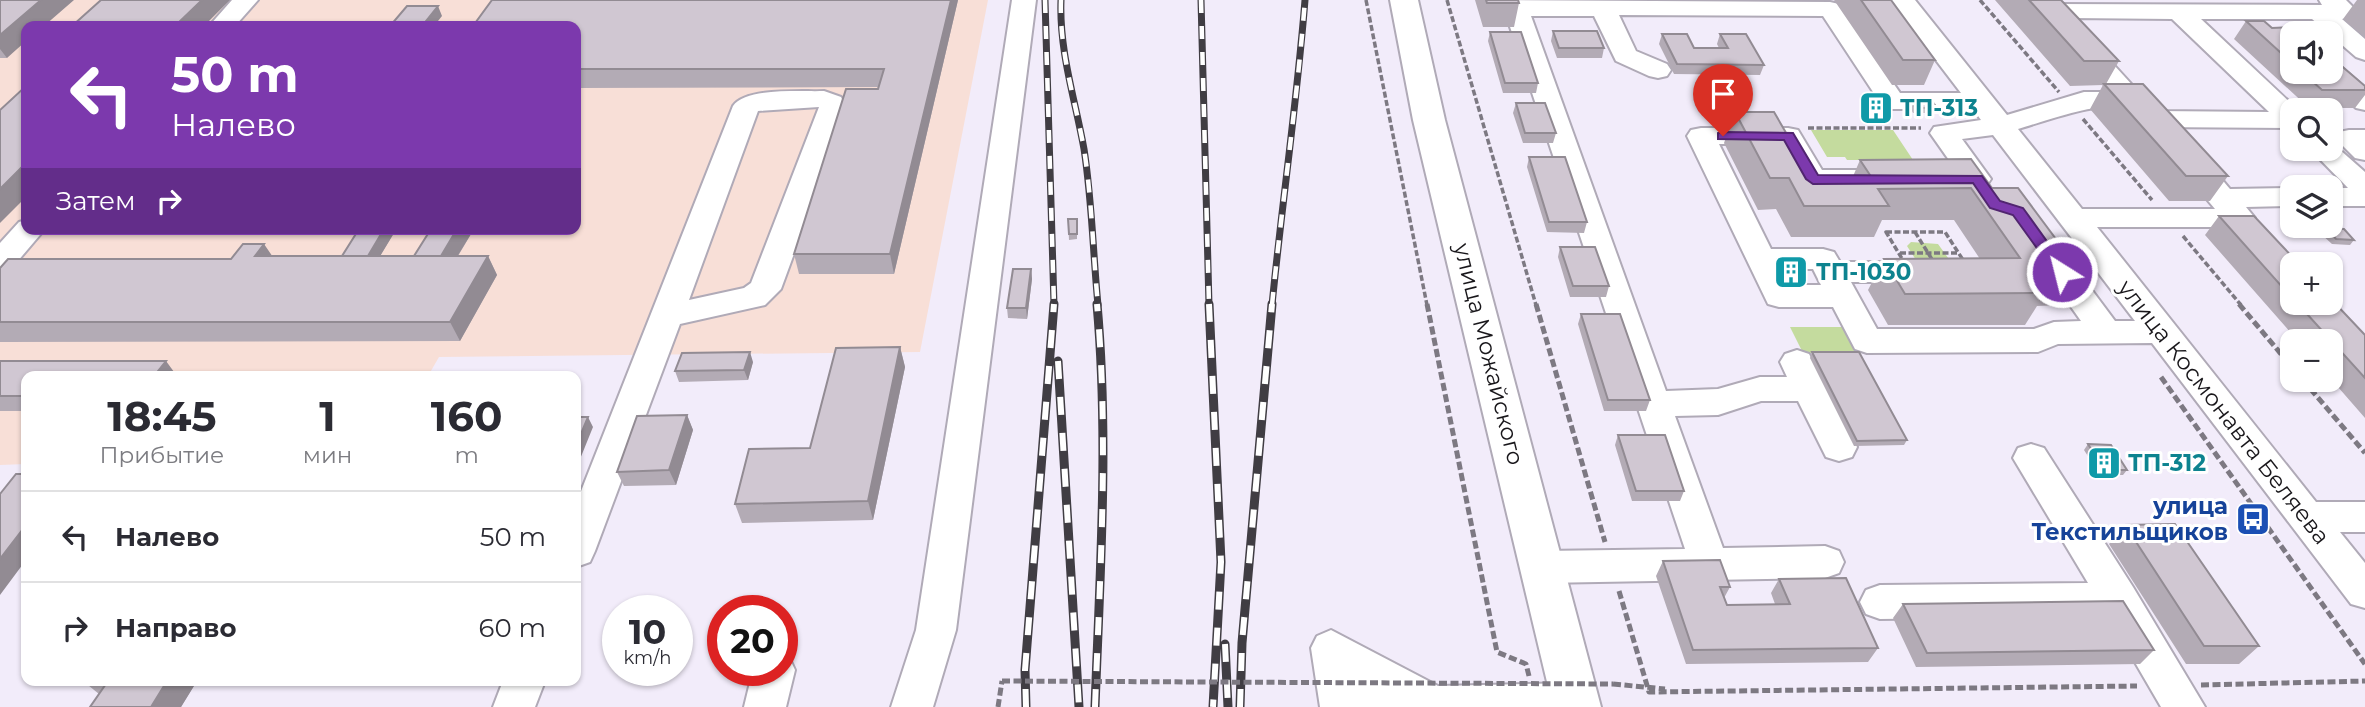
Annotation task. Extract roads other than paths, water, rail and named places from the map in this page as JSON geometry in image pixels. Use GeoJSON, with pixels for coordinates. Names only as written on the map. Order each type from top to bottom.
{"type":"FeatureCollection","features":[{"type":"Feature","properties":{"kind":"main road","name":"улица Можайского"},"geometry":{"type":"LineString","coordinates":[[1404,0],[1429,120],[1575,699]]}},
{"type":"Feature","properties":{"kind":"street"},"geometry":{"type":"LineString","coordinates":[[226,21],[246,0]]}},
{"type":"Feature","properties":{"kind":"street"},"geometry":{"type":"LineString","coordinates":[[912,707],[936,631],[1024,0]]}},
{"type":"Feature","properties":{"kind":"street","name":"улица Космонавта Беляева"},"geometry":{"type":"LineString","coordinates":[[1902,0],[2001,125],[2054,219],[2163,332],[2365,592]]}},
{"type":"Feature","properties":{"kind":"street"},"geometry":{"type":"LineString","coordinates":[[1709,563],[1514,5],[1603,8],[1828,4],[1892,101],[1982,101]]}},
{"type":"Feature","properties":{"kind":"street"},"geometry":{"type":"LineString","coordinates":[[1603,8],[1625,56],[1658,70]]}},
{"type":"Feature","properties":{"kind":"street"},"geometry":{"type":"LineString","coordinates":[[2240,217],[2051,11],[2340,9],[2365,52]]}},
{"type":"Feature","properties":{"kind":"street"},"geometry":{"type":"LineString","coordinates":[[2179,12],[2280,109]]}},
{"type":"Feature","properties":{"kind":"street"},"geometry":{"type":"LineString","coordinates":[[2200,33],[2280,31]]}},
{"type":"Feature","properties":{"kind":"street"},"geometry":{"type":"LineString","coordinates":[[2343,83],[2365,102]]}},
{"type":"Feature","properties":{"kind":"street"},"geometry":{"type":"LineString","coordinates":[[581,538],[746,106],[759,101],[824,99],[832,103],[833,109],[765,289],[754,297],[667,316]]}},
{"type":"Feature","properties":{"kind":"street"},"geometry":{"type":"LineString","coordinates":[[1995,204],[1944,133],[2001,125],[2084,100],[2142,110],[2280,119]]}},
{"type":"Feature","properties":{"kind":"street"},"geometry":{"type":"LineString","coordinates":[[2343,120],[2365,120]]}},
{"type":"Feature","properties":{"kind":"street"},"geometry":{"type":"LineString","coordinates":[[1977,179],[1813,179],[1788,136],[1701,136],[1761,259],[1823,259],[1867,341],[2038,340],[2054,333],[2163,332]]}},
{"type":"Feature","properties":{"kind":"street"},"geometry":{"type":"LineString","coordinates":[[2365,138],[2349,138],[2365,152]]}},
{"type":"Feature","properties":{"kind":"street"},"geometry":{"type":"LineString","coordinates":[[2337,161],[2365,188]]}},
{"type":"Feature","properties":{"kind":"street"},"geometry":{"type":"LineString","coordinates":[[2343,197],[2365,197]]}},
{"type":"Feature","properties":{"kind":"street"},"geometry":{"type":"LineString","coordinates":[[2106,333],[2054,219],[2240,217],[2280,202]]}},
{"type":"Feature","properties":{"kind":"street"},"geometry":{"type":"LineString","coordinates":[[0,261],[24,235]]}},
{"type":"Feature","properties":{"kind":"street"},"geometry":{"type":"LineString","coordinates":[[1836,284],[1891,263]]}},
{"type":"Feature","properties":{"kind":"street"},"geometry":{"type":"LineString","coordinates":[[1653,404],[1718,402],[1803,376],[1839,447]]}},
{"type":"Feature","properties":{"kind":"street"},"geometry":{"type":"LineString","coordinates":[[2031,458],[2178,696]]}},
{"type":"Feature","properties":{"kind":"street"},"geometry":{"type":"LineString","coordinates":[[2307,517],[2365,517]]}},
{"type":"Feature","properties":{"kind":"street"},"geometry":{"type":"LineString","coordinates":[[1543,566],[1825,562]]}},
{"type":"Feature","properties":{"kind":"street"},"geometry":{"type":"LineString","coordinates":[[1880,602],[2119,599]]}},
{"type":"Feature","properties":{"kind":"street"},"geometry":{"type":"LineString","coordinates":[[1433,706],[1331,648],[1341,706],[1433,706],[1575,699]]}},
{"type":"Feature","properties":{"kind":"street"},"geometry":{"type":"LineString","coordinates":[[514,707],[522,686]]}},
{"type":"Feature","properties":{"kind":"street"},"geometry":{"type":"LineString","coordinates":[[765,707],[770,686]]}},
{"type":"Feature","properties":{"kind":"railway"},"geometry":{"type":"LineString","coordinates":[[1045,0],[1054,304]]}},
{"type":"Feature","properties":{"kind":"railway"},"geometry":{"type":"LineString","coordinates":[[1061,0],[1062,38],[1087,168],[1098,305]]}},
{"type":"Feature","properties":{"kind":"railway"},"geometry":{"type":"LineString","coordinates":[[1201,0],[1209,305]]}},
{"type":"Feature","properties":{"kind":"railway"},"geometry":{"type":"LineString","coordinates":[[1272,305],[1305,0]]}},
{"type":"Feature","properties":{"kind":"railway"},"geometry":{"type":"LineString","coordinates":[[1026,707],[1025,670],[1054,304]]}},
{"type":"Feature","properties":{"kind":"railway"},"geometry":{"type":"LineString","coordinates":[[1095,707],[1103,455],[1097,304]]}},
{"type":"Feature","properties":{"kind":"railway"},"geometry":{"type":"LineString","coordinates":[[1209,304],[1221,562],[1213,707]]}},
{"type":"Feature","properties":{"kind":"railway"},"geometry":{"type":"LineString","coordinates":[[1240,707],[1242,643],[1272,304]]}},
{"type":"Feature","properties":{"kind":"railway"},"geometry":{"type":"LineString","coordinates":[[1058,361],[1079,707]]}},
{"type":"Feature","properties":{"kind":"railway"},"geometry":{"type":"LineString","coordinates":[[1225,644],[1228,707]]}},
{"type":"Feature","properties":{"kind":"place","name":"ТП-313"},"geometry":{"type":"Point","coordinates":[1876,108]}},
{"type":"Feature","properties":{"kind":"place","name":"ТП-1030"},"geometry":{"type":"Point","coordinates":[1791,272]}},
{"type":"Feature","properties":{"kind":"place","name":"ТП-312"},"geometry":{"type":"Point","coordinates":[2104,463]}},
{"type":"Feature","properties":{"kind":"place","name":"улица Текстильщиков"},"geometry":{"type":"Point","coordinates":[2253,519]}}]}
